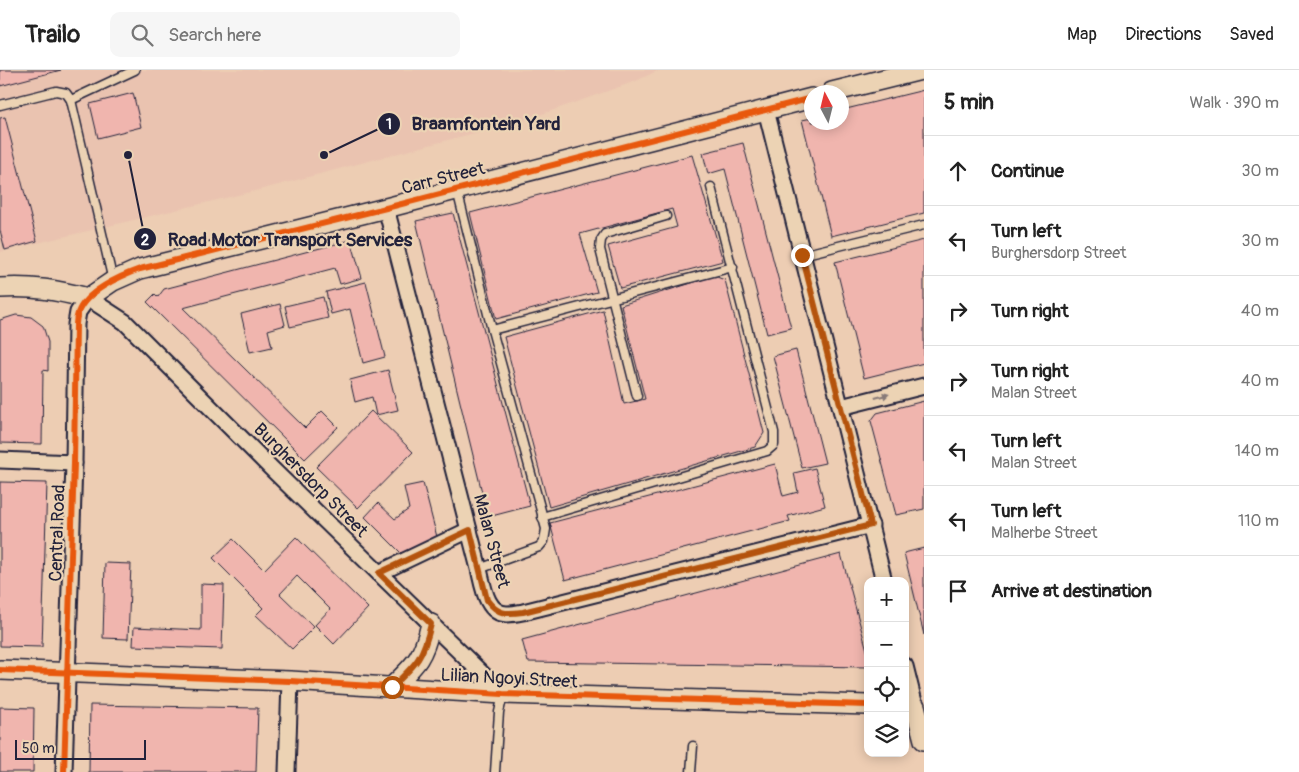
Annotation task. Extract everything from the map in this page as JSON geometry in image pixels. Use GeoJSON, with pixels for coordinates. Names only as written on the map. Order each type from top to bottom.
{"type":"FeatureCollection","features":[{"type":"Feature","properties":{"kind":"street"},"geometry":{"type":"LineString","coordinates":[[849,88],[921,70]]}},
{"type":"Feature","properties":{"kind":"street","name":"Carr Street"},"geometry":{"type":"LineString","coordinates":[[88,298],[113,281],[140,269],[387,215],[457,190],[804,100]]}},
{"type":"Feature","properties":{"kind":"street"},"geometry":{"type":"LineString","coordinates":[[766,110],[883,577]]}},
{"type":"Feature","properties":{"kind":"street","name":"Malan Street"},"geometry":{"type":"LineString","coordinates":[[387,215],[487,600],[493,608],[505,614],[523,612],[871,525]]}},
{"type":"Feature","properties":{"kind":"street"},"geometry":{"type":"LineString","coordinates":[[0,288],[29,287],[57,290],[88,298]]}},
{"type":"Feature","properties":{"kind":"street","name":"Central Road"},"geometry":{"type":"LineString","coordinates":[[64,772],[74,463],[76,324],[78,312],[88,298]]}},
{"type":"Feature","properties":{"kind":"street","name":"Burghersdorp Street"},"geometry":{"type":"LineString","coordinates":[[88,298],[125,322],[503,694]]}},
{"type":"Feature","properties":{"kind":"street"},"geometry":{"type":"LineString","coordinates":[[840,407],[924,386]]}},
{"type":"Feature","properties":{"kind":"street"},"geometry":{"type":"LineString","coordinates":[[0,460],[74,463]]}},
{"type":"Feature","properties":{"kind":"street"},"geometry":{"type":"LineString","coordinates":[[379,573],[470,530]]}},
{"type":"Feature","properties":{"kind":"street"},"geometry":{"type":"LineString","coordinates":[[392,687],[419,659],[431,624]]}},
{"type":"Feature","properties":{"kind":"street"},"geometry":{"type":"LineString","coordinates":[[905,667],[924,740]]}},
{"type":"Feature","properties":{"kind":"street","name":"Lilian Ngoyi Street"},"geometry":{"type":"LineString","coordinates":[[0,670],[290,681],[503,694],[864,706]]}},
{"type":"Feature","properties":{"kind":"street"},"geometry":{"type":"LineString","coordinates":[[287,772],[290,681]]}},
{"type":"Feature","properties":{"kind":"lane"},"geometry":{"type":"LineString","coordinates":[[71,100],[135,70]]}},
{"type":"Feature","properties":{"kind":"lane"},"geometry":{"type":"LineString","coordinates":[[0,105],[56,90],[66,93],[71,100],[113,281]]}},
{"type":"Feature","properties":{"kind":"lane"},"geometry":{"type":"LineString","coordinates":[[542,516],[767,451],[774,445],[774,432],[711,187]]}},
{"type":"Feature","properties":{"kind":"lane"},"geometry":{"type":"LineString","coordinates":[[457,190],[492,330],[546,529],[544,541],[539,547],[479,569]]}},
{"type":"Feature","properties":{"kind":"lane"},"geometry":{"type":"LineString","coordinates":[[637,396],[600,249],[601,240],[605,234],[666,216]]}},
{"type":"Feature","properties":{"kind":"lane"},"geometry":{"type":"LineString","coordinates":[[802,255],[924,225]]}},
{"type":"Feature","properties":{"kind":"lane"},"geometry":{"type":"LineString","coordinates":[[492,330],[732,267]]}},
{"type":"Feature","properties":{"kind":"lane"},"geometry":{"type":"LineString","coordinates":[[495,772],[499,712],[503,694]]}},
{"type":"Feature","properties":{"kind":"lane"},"geometry":{"type":"LineString","coordinates":[[691,772],[693,746]]}},
{"type":"Feature","properties":{"kind":"shaded area"},"geometry":{"type":"Polygon","coordinates":[[[0,70],[659,70],[636,81],[531,118],[263,189],[0,252],[0,70]]]}},
{"type":"Feature","properties":{"kind":"building"},"geometry":{"type":"Polygon","coordinates":[[[0,70],[61,70],[0,86],[0,70]]]}},
{"type":"Feature","properties":{"kind":"building"},"geometry":{"type":"Polygon","coordinates":[[[924,90],[924,213],[831,236],[804,130],[849,130],[849,108],[924,90]]]}},
{"type":"Feature","properties":{"kind":"building"},"geometry":{"type":"Polygon","coordinates":[[[133,93],[141,127],[98,138],[90,104],[133,93]]]}},
{"type":"Feature","properties":{"kind":"building"},"geometry":{"type":"Polygon","coordinates":[[[5,117],[37,241],[5,250],[0,230],[0,118],[5,117]]]}},
{"type":"Feature","properties":{"kind":"building"},"geometry":{"type":"Polygon","coordinates":[[[743,143],[791,328],[767,334],[725,169],[708,174],[703,153],[743,143]]]}},
{"type":"Feature","properties":{"kind":"building"},"geometry":{"type":"Polygon","coordinates":[[[692,155],[723,261],[620,288],[608,246],[677,227],[672,209],[580,234],[597,292],[496,319],[470,213],[692,155]]]}},
{"type":"Feature","properties":{"kind":"building"},"geometry":{"type":"Polygon","coordinates":[[[453,213],[530,506],[488,517],[416,221],[453,213]]]}},
{"type":"Feature","properties":{"kind":"building"},"geometry":{"type":"Polygon","coordinates":[[[351,240],[362,278],[340,284],[335,268],[183,308],[305,428],[322,411],[338,427],[305,459],[147,302],[155,294],[158,297],[164,289],[351,240]]]}},
{"type":"Feature","properties":{"kind":"building"},"geometry":{"type":"Polygon","coordinates":[[[924,240],[924,363],[864,378],[835,262],[924,240]]]}},
{"type":"Feature","properties":{"kind":"building"},"geometry":{"type":"Polygon","coordinates":[[[714,276],[725,280],[764,433],[755,447],[549,507],[504,337],[603,310],[624,404],[645,399],[621,305],[714,276]]]}},
{"type":"Feature","properties":{"kind":"building"},"geometry":{"type":"Polygon","coordinates":[[[366,282],[385,357],[363,363],[350,309],[331,314],[326,292],[366,282]]]}},
{"type":"Feature","properties":{"kind":"building"},"geometry":{"type":"Polygon","coordinates":[[[323,297],[328,318],[290,327],[285,306],[323,297]]]}},
{"type":"Feature","properties":{"kind":"building"},"geometry":{"type":"Polygon","coordinates":[[[280,304],[285,325],[268,330],[272,347],[250,352],[241,314],[280,304]]]}},
{"type":"Feature","properties":{"kind":"building"},"geometry":{"type":"Polygon","coordinates":[[[16,315],[31,317],[43,326],[48,342],[48,371],[43,370],[42,444],[0,443],[0,320],[16,315]]]}},
{"type":"Feature","properties":{"kind":"building"},"geometry":{"type":"Polygon","coordinates":[[[796,350],[825,463],[802,468],[773,356],[796,350]]]}},
{"type":"Feature","properties":{"kind":"building"},"geometry":{"type":"Polygon","coordinates":[[[388,370],[398,410],[376,415],[372,397],[355,402],[350,380],[388,370]]]}},
{"type":"Feature","properties":{"kind":"building"},"geometry":{"type":"Polygon","coordinates":[[[924,401],[924,509],[896,515],[871,421],[877,413],[924,401]]]}},
{"type":"Feature","properties":{"kind":"building"},"geometry":{"type":"Polygon","coordinates":[[[371,411],[413,452],[358,508],[316,467],[371,411]]]}},
{"type":"Feature","properties":{"kind":"building"},"geometry":{"type":"Polygon","coordinates":[[[775,464],[783,496],[798,492],[794,473],[815,468],[825,506],[788,516],[790,521],[565,580],[550,523],[775,464]]]}},
{"type":"Feature","properties":{"kind":"building"},"geometry":{"type":"Polygon","coordinates":[[[0,482],[47,483],[42,647],[0,646],[0,482]]]}},
{"type":"Feature","properties":{"kind":"building"},"geometry":{"type":"Polygon","coordinates":[[[423,483],[437,537],[403,555],[365,517],[378,503],[395,519],[409,509],[404,487],[423,483]]]}},
{"type":"Feature","properties":{"kind":"building"},"geometry":{"type":"Polygon","coordinates":[[[296,537],[368,608],[334,644],[315,625],[330,609],[297,576],[280,594],[314,627],[292,649],[256,615],[263,608],[213,558],[233,539],[264,570],[296,537]]]}},
{"type":"Feature","properties":{"kind":"building"},"geometry":{"type":"Polygon","coordinates":[[[924,548],[924,635],[904,553],[924,548]]]}},
{"type":"Feature","properties":{"kind":"building"},"geometry":{"type":"Polygon","coordinates":[[[841,554],[864,639],[864,667],[528,662],[522,640],[841,554]]]}},
{"type":"Feature","properties":{"kind":"building"},"geometry":{"type":"Polygon","coordinates":[[[105,563],[131,564],[128,639],[103,638],[105,563]]]}},
{"type":"Feature","properties":{"kind":"building"},"geometry":{"type":"Polygon","coordinates":[[[201,584],[224,585],[222,649],[133,646],[134,627],[201,630],[201,584]]]}},
{"type":"Feature","properties":{"kind":"building"},"geometry":{"type":"Polygon","coordinates":[[[90,705],[258,708],[256,772],[89,772],[90,705]]]}},
{"type":"Feature","properties":{"kind":"building"},"geometry":{"type":"Polygon","coordinates":[[[0,707],[34,708],[33,772],[0,772],[0,707]]]}},
{"type":"Feature","properties":{"kind":"cycle path"},"geometry":{"type":"LineString","coordinates":[[64,772],[74,463],[76,323],[78,313],[88,298],[113,280],[140,269],[386,208],[804,100]]}},
{"type":"Feature","properties":{"kind":"cycle path"},"geometry":{"type":"LineString","coordinates":[[0,670],[290,681],[503,694],[864,705]]}},
{"type":"Feature","properties":{"kind":"place","name":"Road Motor Transport Services"},"geometry":{"type":"Point","coordinates":[128,155]}},
{"type":"Feature","properties":{"kind":"place","name":"Braamfontein Yard"},"geometry":{"type":"Point","coordinates":[324,155]}},
{"type":"Feature","properties":{"kind":"route"},"geometry":{"type":"LineString","coordinates":[[392,687],[416,664],[422,654],[431,624],[379,573],[470,530],[487,600],[493,608],[505,614],[523,612],[871,525],[802,255]]}}]}
